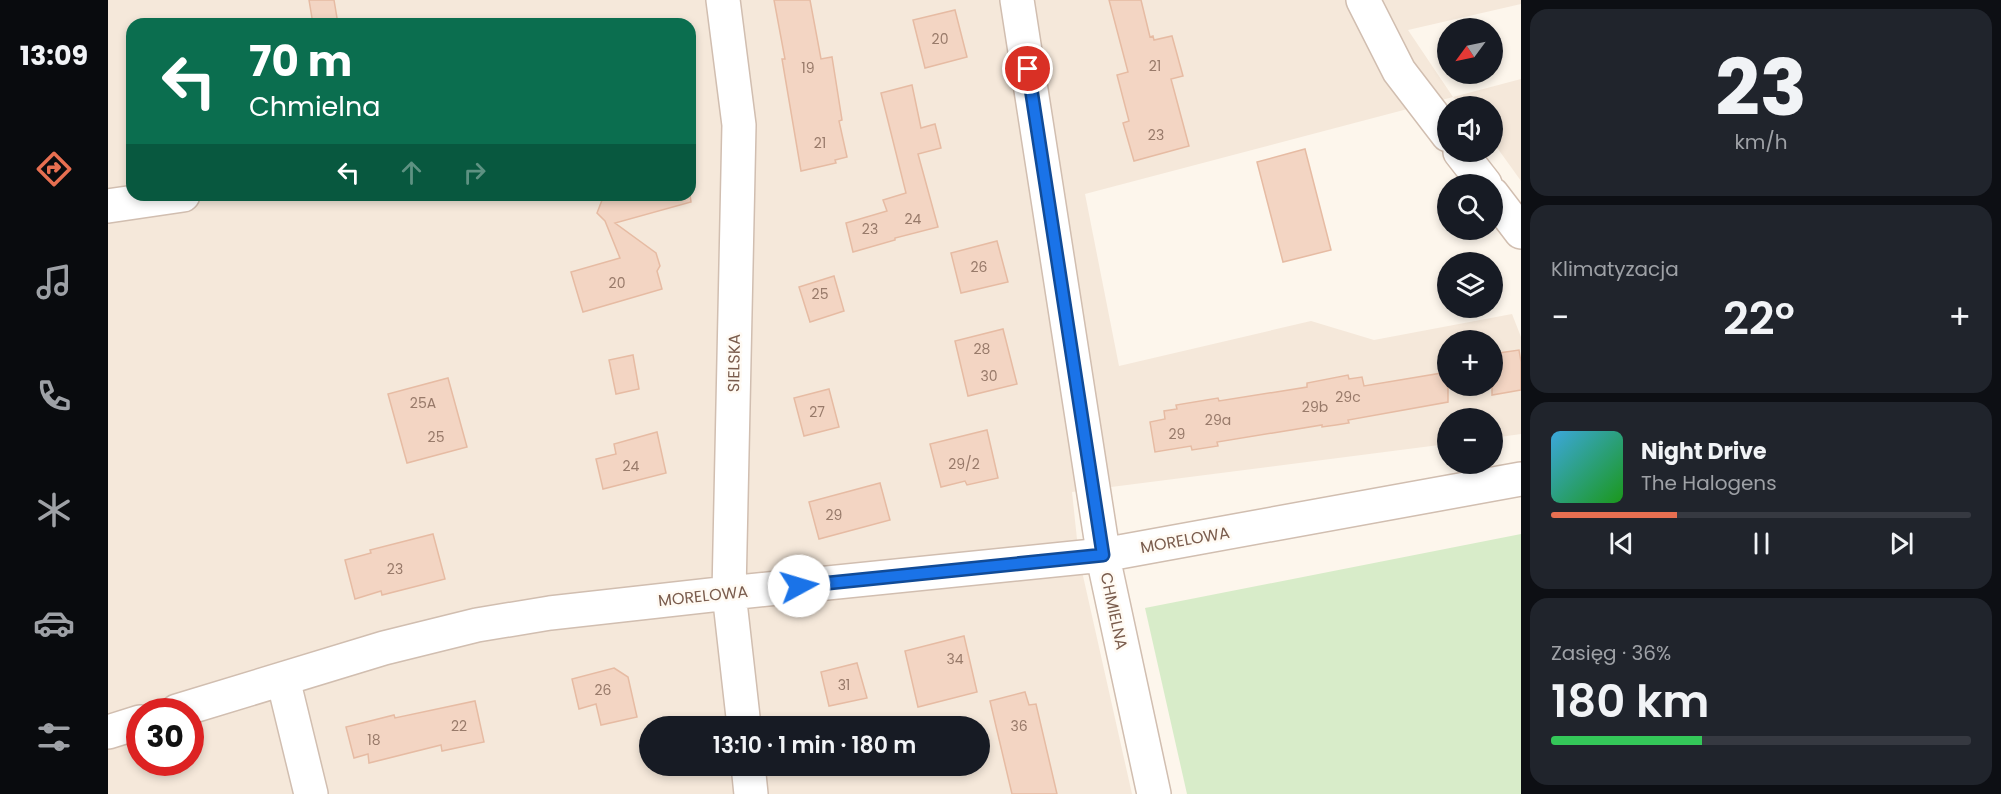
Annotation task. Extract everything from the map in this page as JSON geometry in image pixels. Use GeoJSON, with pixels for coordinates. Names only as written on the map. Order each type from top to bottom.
{"type":"FeatureCollection","features":[{"type":"Feature","properties":{"kind":"street","name":"SIELSKA"},"geometry":{"type":"LineString","coordinates":[[723,0],[739,125],[729,593],[743,716]]}},
{"type":"Feature","properties":{"kind":"street","name":"CHMIELNA"},"geometry":{"type":"LineString","coordinates":[[1017,0],[1103,555],[1154,794]]}},
{"type":"Feature","properties":{"kind":"street"},"geometry":{"type":"LineString","coordinates":[[1363,0],[1399,71],[1437,121]]}},
{"type":"Feature","properties":{"kind":"street"},"geometry":{"type":"LineString","coordinates":[[1468,162],[1477,174]]}},
{"type":"Feature","properties":{"kind":"street"},"geometry":{"type":"LineString","coordinates":[[108,206],[142,201]]}},
{"type":"Feature","properties":{"kind":"street"},"geometry":{"type":"LineString","coordinates":[[1503,208],[1521,232]]}},
{"type":"Feature","properties":{"kind":"street","name":"MORELOWA"},"geometry":{"type":"LineString","coordinates":[[204,703],[384,648],[477,625],[549,613],[1103,555],[1521,479]]}},
{"type":"Feature","properties":{"kind":"street"},"geometry":{"type":"LineString","coordinates":[[283,679],[311,794]]}},
{"type":"Feature","properties":{"kind":"street"},"geometry":{"type":"LineString","coordinates":[[108,732],[126,726]]}},
{"type":"Feature","properties":{"kind":"street"},"geometry":{"type":"LineString","coordinates":[[749,776],[751,794]]}},
{"type":"Feature","properties":{"kind":"shaded area"},"geometry":{"type":"Polygon","coordinates":[[[108,0],[1521,0],[1521,4],[1460,18],[1437,18],[1437,23],[1408,30],[1437,73],[1437,84],[1444,84],[1452,96],[1437,96],[1437,101],[1085,194],[1119,366],[1311,321],[1374,340],[1491,318],[1503,318],[1503,316],[1512,314],[1521,337],[1521,434],[1503,437],[1503,408],[1437,408],[1437,445],[1072,492],[1079,558],[1132,794],[108,794],[108,0]]]}},
{"type":"Feature","properties":{"kind":"shaded area"},"geometry":{"type":"Polygon","coordinates":[[[1521,79],[1521,181],[1503,156],[1503,96],[1457,96],[1521,79]]]}},
{"type":"Feature","properties":{"kind":"green space"},"geometry":{"type":"Polygon","coordinates":[[[1521,534],[1521,794],[1187,794],[1145,608],[1521,534]]]}},
{"type":"Feature","properties":{"kind":"building"},"geometry":{"type":"Polygon","coordinates":[[[309,0],[334,0],[337,18],[312,18],[309,0]]]}},
{"type":"Feature","properties":{"kind":"building"},"geometry":{"type":"Polygon","coordinates":[[[774,0],[810,0],[821,59],[832,57],[842,120],[839,121],[847,157],[835,160],[836,163],[801,171],[774,0]]]}},
{"type":"Feature","properties":{"kind":"building"},"geometry":{"type":"Polygon","coordinates":[[[1109,0],[1141,0],[1150,37],[1153,36],[1154,40],[1172,36],[1183,76],[1171,79],[1189,146],[1134,161],[1123,123],[1129,121],[1117,75],[1128,72],[1109,0]]]}},
{"type":"Feature","properties":{"kind":"building"},"geometry":{"type":"Polygon","coordinates":[[[955,10],[967,57],[925,68],[913,20],[955,10]]]}},
{"type":"Feature","properties":{"kind":"building"},"geometry":{"type":"Polygon","coordinates":[[[912,85],[921,128],[935,124],[941,148],[918,154],[938,227],[853,252],[846,223],[887,211],[883,200],[906,193],[881,93],[912,85]]]}},
{"type":"Feature","properties":{"kind":"building"},"geometry":{"type":"Polygon","coordinates":[[[1305,149],[1331,250],[1283,262],[1257,162],[1305,149]]]}},
{"type":"Feature","properties":{"kind":"building"},"geometry":{"type":"Polygon","coordinates":[[[602,201],[691,201],[615,223],[656,253],[660,266],[657,271],[662,289],[583,312],[571,272],[620,258],[605,221],[597,213],[602,201]]]}},
{"type":"Feature","properties":{"kind":"building"},"geometry":{"type":"Polygon","coordinates":[[[997,241],[1008,282],[961,293],[951,253],[997,241]]]}},
{"type":"Feature","properties":{"kind":"building"},"geometry":{"type":"Polygon","coordinates":[[[834,276],[844,311],[810,322],[799,287],[834,276]]]}},
{"type":"Feature","properties":{"kind":"building"},"geometry":{"type":"Polygon","coordinates":[[[1003,329],[1017,384],[968,396],[955,341],[1003,329]]]}},
{"type":"Feature","properties":{"kind":"building"},"geometry":{"type":"Polygon","coordinates":[[[1519,350],[1521,390],[1503,393],[1503,352],[1519,350]]]}},
{"type":"Feature","properties":{"kind":"building"},"geometry":{"type":"Polygon","coordinates":[[[633,355],[639,389],[616,394],[609,360],[633,355]]]}},
{"type":"Feature","properties":{"kind":"building"},"geometry":{"type":"Polygon","coordinates":[[[1437,374],[1437,396],[1448,396],[1448,402],[1348,420],[1349,423],[1322,427],[1322,425],[1217,442],[1218,446],[1192,450],[1191,446],[1155,452],[1150,422],[1165,419],[1164,411],[1177,409],[1176,405],[1218,398],[1219,401],[1307,387],[1307,383],[1348,375],[1349,379],[1362,377],[1364,386],[1437,374]]]}},
{"type":"Feature","properties":{"kind":"building"},"geometry":{"type":"Polygon","coordinates":[[[448,378],[467,447],[407,463],[388,394],[448,378]]]}},
{"type":"Feature","properties":{"kind":"building"},"geometry":{"type":"Polygon","coordinates":[[[829,389],[839,427],[804,436],[794,398],[829,389]]]}},
{"type":"Feature","properties":{"kind":"building"},"geometry":{"type":"Polygon","coordinates":[[[987,430],[998,478],[967,485],[965,481],[941,487],[930,444],[987,430]]]}},
{"type":"Feature","properties":{"kind":"building"},"geometry":{"type":"Polygon","coordinates":[[[657,432],[666,473],[603,489],[596,459],[616,454],[614,444],[657,432]]]}},
{"type":"Feature","properties":{"kind":"building"},"geometry":{"type":"Polygon","coordinates":[[[880,483],[890,520],[819,539],[809,502],[880,483]]]}},
{"type":"Feature","properties":{"kind":"building"},"geometry":{"type":"Polygon","coordinates":[[[433,534],[445,579],[382,595],[381,591],[355,599],[345,560],[371,553],[370,550],[433,534]]]}},
{"type":"Feature","properties":{"kind":"building"},"geometry":{"type":"Polygon","coordinates":[[[964,636],[977,692],[918,707],[905,651],[964,636]]]}},
{"type":"Feature","properties":{"kind":"building"},"geometry":{"type":"Polygon","coordinates":[[[857,663],[867,698],[829,706],[821,672],[857,663]]]}},
{"type":"Feature","properties":{"kind":"building"},"geometry":{"type":"Polygon","coordinates":[[[614,668],[628,677],[637,717],[601,725],[596,704],[579,709],[572,679],[614,668]]]}},
{"type":"Feature","properties":{"kind":"building"},"geometry":{"type":"Polygon","coordinates":[[[1025,692],[1029,705],[1036,704],[1057,794],[1012,794],[990,701],[1025,692]]]}},
{"type":"Feature","properties":{"kind":"building"},"geometry":{"type":"Polygon","coordinates":[[[475,701],[484,742],[442,751],[441,745],[369,763],[368,754],[354,758],[346,727],[394,715],[395,718],[475,701]]]}},
{"type":"Feature","properties":{"kind":"route"},"geometry":{"type":"LineString","coordinates":[[799,586],[1103,555],[1028,69]]}}]}
